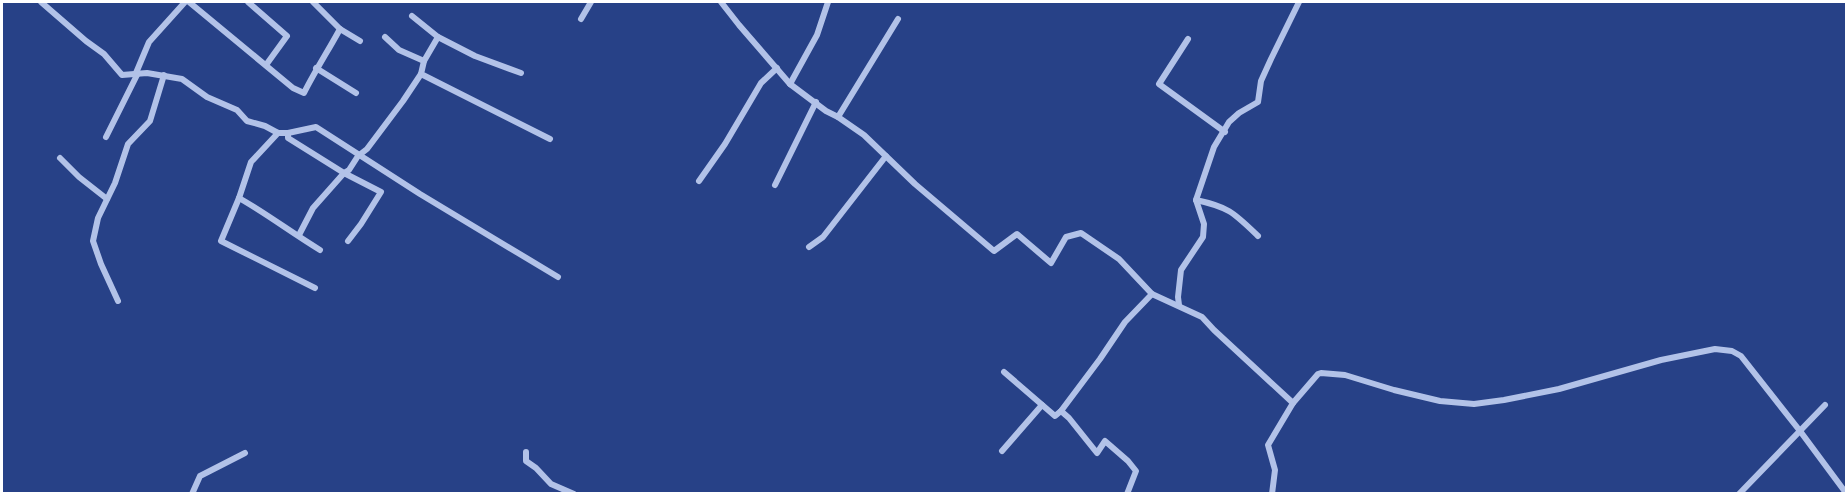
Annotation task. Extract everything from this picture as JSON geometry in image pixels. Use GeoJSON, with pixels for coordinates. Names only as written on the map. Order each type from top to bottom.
{"type":"FeatureCollection","features":[{"type":"Feature","properties":{"kind":"street"},"geometry":{"type":"LineString","coordinates":[[41,2],[104,54],[122,75],[137,73],[182,79],[207,97],[237,110],[247,121],[265,126],[278,133],[316,127],[420,194],[558,277]]}},
{"type":"Feature","properties":{"kind":"street"},"geometry":{"type":"LineString","coordinates":[[106,137],[112,129],[149,42],[187,2],[293,88],[304,93],[340,29]]}},
{"type":"Feature","properties":{"kind":"street"},"geometry":{"type":"LineString","coordinates":[[248,2],[287,36],[266,65]]}},
{"type":"Feature","properties":{"kind":"street"},"geometry":{"type":"LineString","coordinates":[[313,2],[340,29],[360,41]]}},
{"type":"Feature","properties":{"kind":"street"},"geometry":{"type":"LineString","coordinates":[[581,19],[591,2]]}},
{"type":"Feature","properties":{"kind":"street"},"geometry":{"type":"LineString","coordinates":[[721,2],[790,84],[826,111],[864,135],[915,184],[994,251],[1017,234],[1051,263],[1066,237],[1081,233],[1119,259],[1152,294],[1202,317],[1293,403]]}},
{"type":"Feature","properties":{"kind":"street"},"geometry":{"type":"LineString","coordinates":[[790,84],[817,35],[828,2]]}},
{"type":"Feature","properties":{"kind":"street"},"geometry":{"type":"LineString","coordinates":[[1179,305],[1181,270],[1203,237],[1204,224],[1196,200],[1214,147],[1229,122],[1239,112],[1258,102],[1264,74],[1299,2]]}},
{"type":"Feature","properties":{"kind":"street"},"geometry":{"type":"LineString","coordinates":[[412,16],[438,37],[475,56],[521,73]]}},
{"type":"Feature","properties":{"kind":"street"},"geometry":{"type":"LineString","coordinates":[[838,117],[898,19]]}},
{"type":"Feature","properties":{"kind":"street"},"geometry":{"type":"LineString","coordinates":[[384,37],[399,50],[424,62]]}},
{"type":"Feature","properties":{"kind":"street"},"geometry":{"type":"LineString","coordinates":[[299,235],[313,208],[349,170],[357,156],[367,149],[385,125],[420,74],[438,37]]}},
{"type":"Feature","properties":{"kind":"street"},"geometry":{"type":"LineString","coordinates":[[1188,39],[1159,84],[1225,132]]}},
{"type":"Feature","properties":{"kind":"street"},"geometry":{"type":"LineString","coordinates":[[316,68],[356,93]]}},
{"type":"Feature","properties":{"kind":"street"},"geometry":{"type":"LineString","coordinates":[[699,181],[725,144],[761,83],[777,68]]}},
{"type":"Feature","properties":{"kind":"street"},"geometry":{"type":"LineString","coordinates":[[420,74],[550,139]]}},
{"type":"Feature","properties":{"kind":"street"},"geometry":{"type":"LineString","coordinates":[[118,301],[100,264],[93,241],[98,218],[115,183],[128,144],[150,121],[164,75]]}},
{"type":"Feature","properties":{"kind":"street"},"geometry":{"type":"LineString","coordinates":[[775,184],[816,102]]}},
{"type":"Feature","properties":{"kind":"street"},"geometry":{"type":"LineString","coordinates":[[278,133],[251,162],[221,241],[315,288]]}},
{"type":"Feature","properties":{"kind":"street"},"geometry":{"type":"LineString","coordinates":[[288,133],[288,138],[344,173],[381,192],[348,241]]}},
{"type":"Feature","properties":{"kind":"street"},"geometry":{"type":"LineString","coordinates":[[809,247],[823,237],[886,156]]}},
{"type":"Feature","properties":{"kind":"street"},"geometry":{"type":"LineString","coordinates":[[60,158],[79,177],[107,199]]}},
{"type":"Feature","properties":{"kind":"street"},"geometry":{"type":"LineString","coordinates":[[239,198],[272,217],[320,250]]}},
{"type":"Feature","properties":{"kind":"street"},"geometry":{"type":"LineString","coordinates":[[1196,200],[1219,205],[1257,236]]}},
{"type":"Feature","properties":{"kind":"street"},"geometry":{"type":"LineString","coordinates":[[1004,372],[1055,416],[1100,359],[1125,322],[1152,294]]}},
{"type":"Feature","properties":{"kind":"street"},"geometry":{"type":"LineString","coordinates":[[1272,494],[1275,470],[1268,445],[1293,403],[1321,373],[1345,375],[1440,401],[1474,404],[1559,389],[1661,360],[1715,349],[1732,351],[1741,356],[1846,493]]}},
{"type":"Feature","properties":{"kind":"street"},"geometry":{"type":"LineString","coordinates":[[1002,451],[1042,405]]}},
{"type":"Feature","properties":{"kind":"street"},"geometry":{"type":"LineString","coordinates":[[1739,494],[1825,405]]}},
{"type":"Feature","properties":{"kind":"street"},"geometry":{"type":"LineString","coordinates":[[1061,411],[1070,418],[1097,453],[1106,441],[1136,471],[1127,494]]}},
{"type":"Feature","properties":{"kind":"street"},"geometry":{"type":"LineString","coordinates":[[526,452],[526,461],[551,484],[574,494]]}},
{"type":"Feature","properties":{"kind":"street"},"geometry":{"type":"LineString","coordinates":[[192,494],[200,476],[245,453]]}}]}
